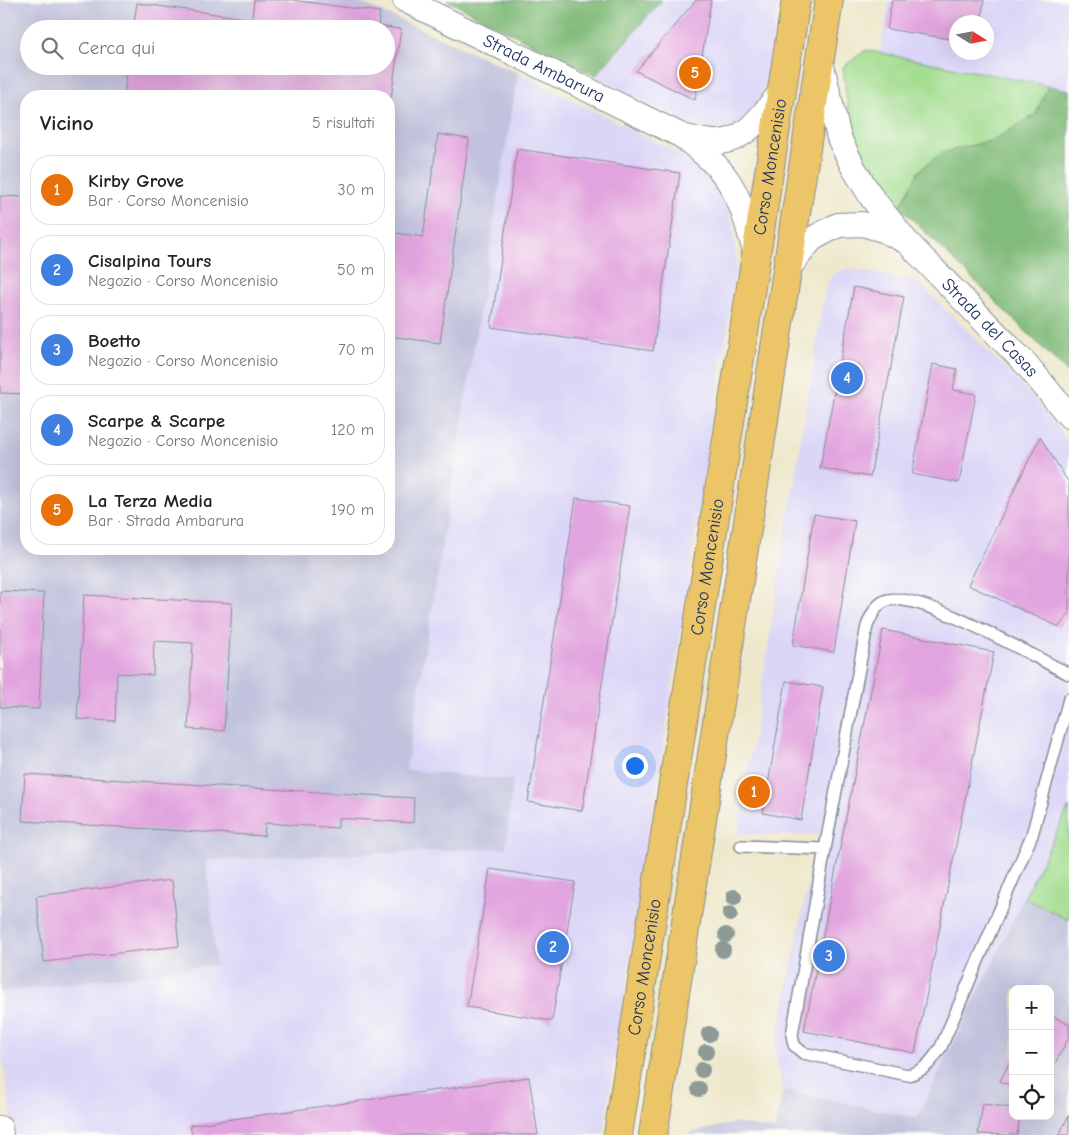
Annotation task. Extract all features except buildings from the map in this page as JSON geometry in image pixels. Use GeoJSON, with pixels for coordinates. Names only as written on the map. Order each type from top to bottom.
{"type":"FeatureCollection","features":[{"type":"Feature","properties":{"kind":"main road","name":"Corso Moncenisio"},"geometry":{"type":"LineString","coordinates":[[618,1135],[796,0]]}},
{"type":"Feature","properties":{"kind":"main road","name":"Corso Moncenisio"},"geometry":{"type":"LineString","coordinates":[[653,1135],[829,0]]}},
{"type":"Feature","properties":{"kind":"street","name":"Strada Ambarura"},"geometry":{"type":"LineString","coordinates":[[405,0],[682,136],[710,160],[729,182],[741,208],[756,255]]}},
{"type":"Feature","properties":{"kind":"street","name":"Strada del Casas"},"geometry":{"type":"LineString","coordinates":[[820,55],[839,138],[854,169],[872,198],[907,242],[1027,365],[1069,416]]}},
{"type":"Feature","properties":{"kind":"street","name":"Strada Ambarura"},"geometry":{"type":"LineString","coordinates":[[682,136],[716,142],[731,140],[746,131],[782,92]]}},
{"type":"Feature","properties":{"kind":"street","name":"Strada del Casas"},"geometry":{"type":"LineString","coordinates":[[787,270],[812,239],[838,225],[863,224],[883,230],[907,242]]}},
{"type":"Feature","properties":{"kind":"street"},"geometry":{"type":"LineString","coordinates":[[0,1128],[1,1135]]}},
{"type":"Feature","properties":{"kind":"lane"},"geometry":{"type":"LineString","coordinates":[[1069,674],[969,623],[938,610],[904,600],[887,600],[874,610],[867,626],[792,1035],[794,1045],[803,1053],[908,1075],[930,1065],[941,1047],[1032,835],[1069,699]]}},
{"type":"Feature","properties":{"kind":"lane"},"geometry":{"type":"LineString","coordinates":[[741,846],[825,849]]}},
{"type":"Feature","properties":{"kind":"shaded area"},"geometry":{"type":"Polygon","coordinates":[[[0,0],[348,0],[369,6],[518,73],[406,770],[513,780],[506,848],[206,860],[216,965],[0,992],[0,0]]]}},
{"type":"Feature","properties":{"kind":"shaded area"},"geometry":{"type":"Polygon","coordinates":[[[662,0],[766,0],[778,4],[766,81],[760,97],[746,118],[733,129],[692,126],[595,76],[662,0]]]}},
{"type":"Feature","properties":{"kind":"shaded area"},"geometry":{"type":"Polygon","coordinates":[[[889,0],[1069,0],[1069,90],[880,53],[889,0]]]}},
{"type":"Feature","properties":{"kind":"shaded area"},"geometry":{"type":"Polygon","coordinates":[[[518,73],[686,157],[703,169],[718,184],[729,208],[734,234],[736,270],[603,1135],[15,1135],[0,1044],[0,992],[215,965],[206,860],[506,848],[513,780],[406,771],[518,73]]]}},
{"type":"Feature","properties":{"kind":"shaded area"},"geometry":{"type":"Polygon","coordinates":[[[847,268],[917,281],[1030,393],[1069,443],[1069,807],[917,1118],[783,1090],[775,1048],[818,835],[738,834],[826,284],[835,273],[847,268]]]}},
{"type":"Feature","properties":{"kind":"shaded area"},"geometry":{"type":"Polygon","coordinates":[[[1024,898],[1069,920],[1069,1135],[690,1135],[690,1133],[735,1123],[775,1130],[783,1090],[917,1118],[1024,898]]]}},
{"type":"Feature","properties":{"kind":"green space"},"geometry":{"type":"Polygon","coordinates":[[[447,0],[662,0],[595,76],[447,0]]]}},
{"type":"Feature","properties":{"kind":"green space"},"geometry":{"type":"Polygon","coordinates":[[[866,50],[1048,86],[1037,114],[994,140],[941,153],[919,171],[900,207],[878,181],[867,164],[852,124],[846,96],[843,67],[866,50]]]}},
{"type":"Feature","properties":{"kind":"green space"},"geometry":{"type":"Polygon","coordinates":[[[1048,86],[1069,90],[1069,374],[900,207],[919,171],[941,153],[994,140],[1036,114],[1048,86]]]}},
{"type":"Feature","properties":{"kind":"green space"},"geometry":{"type":"Polygon","coordinates":[[[1069,807],[1069,920],[1024,898],[1069,807]]]}},
{"type":"Feature","properties":{"kind":"place","name":"La Terza Media"},"geometry":{"type":"Point","coordinates":[695,73]}},
{"type":"Feature","properties":{"kind":"place","name":"Scarpe & Scarpe"},"geometry":{"type":"Point","coordinates":[847,378]}},
{"type":"Feature","properties":{"kind":"place","name":"Kirby Grove"},"geometry":{"type":"Point","coordinates":[754,792]}},
{"type":"Feature","properties":{"kind":"place","name":"Cisalpina Tours"},"geometry":{"type":"Point","coordinates":[553,947]}},
{"type":"Feature","properties":{"kind":"place","name":"Boetto"},"geometry":{"type":"Point","coordinates":[829,956]}}]}
